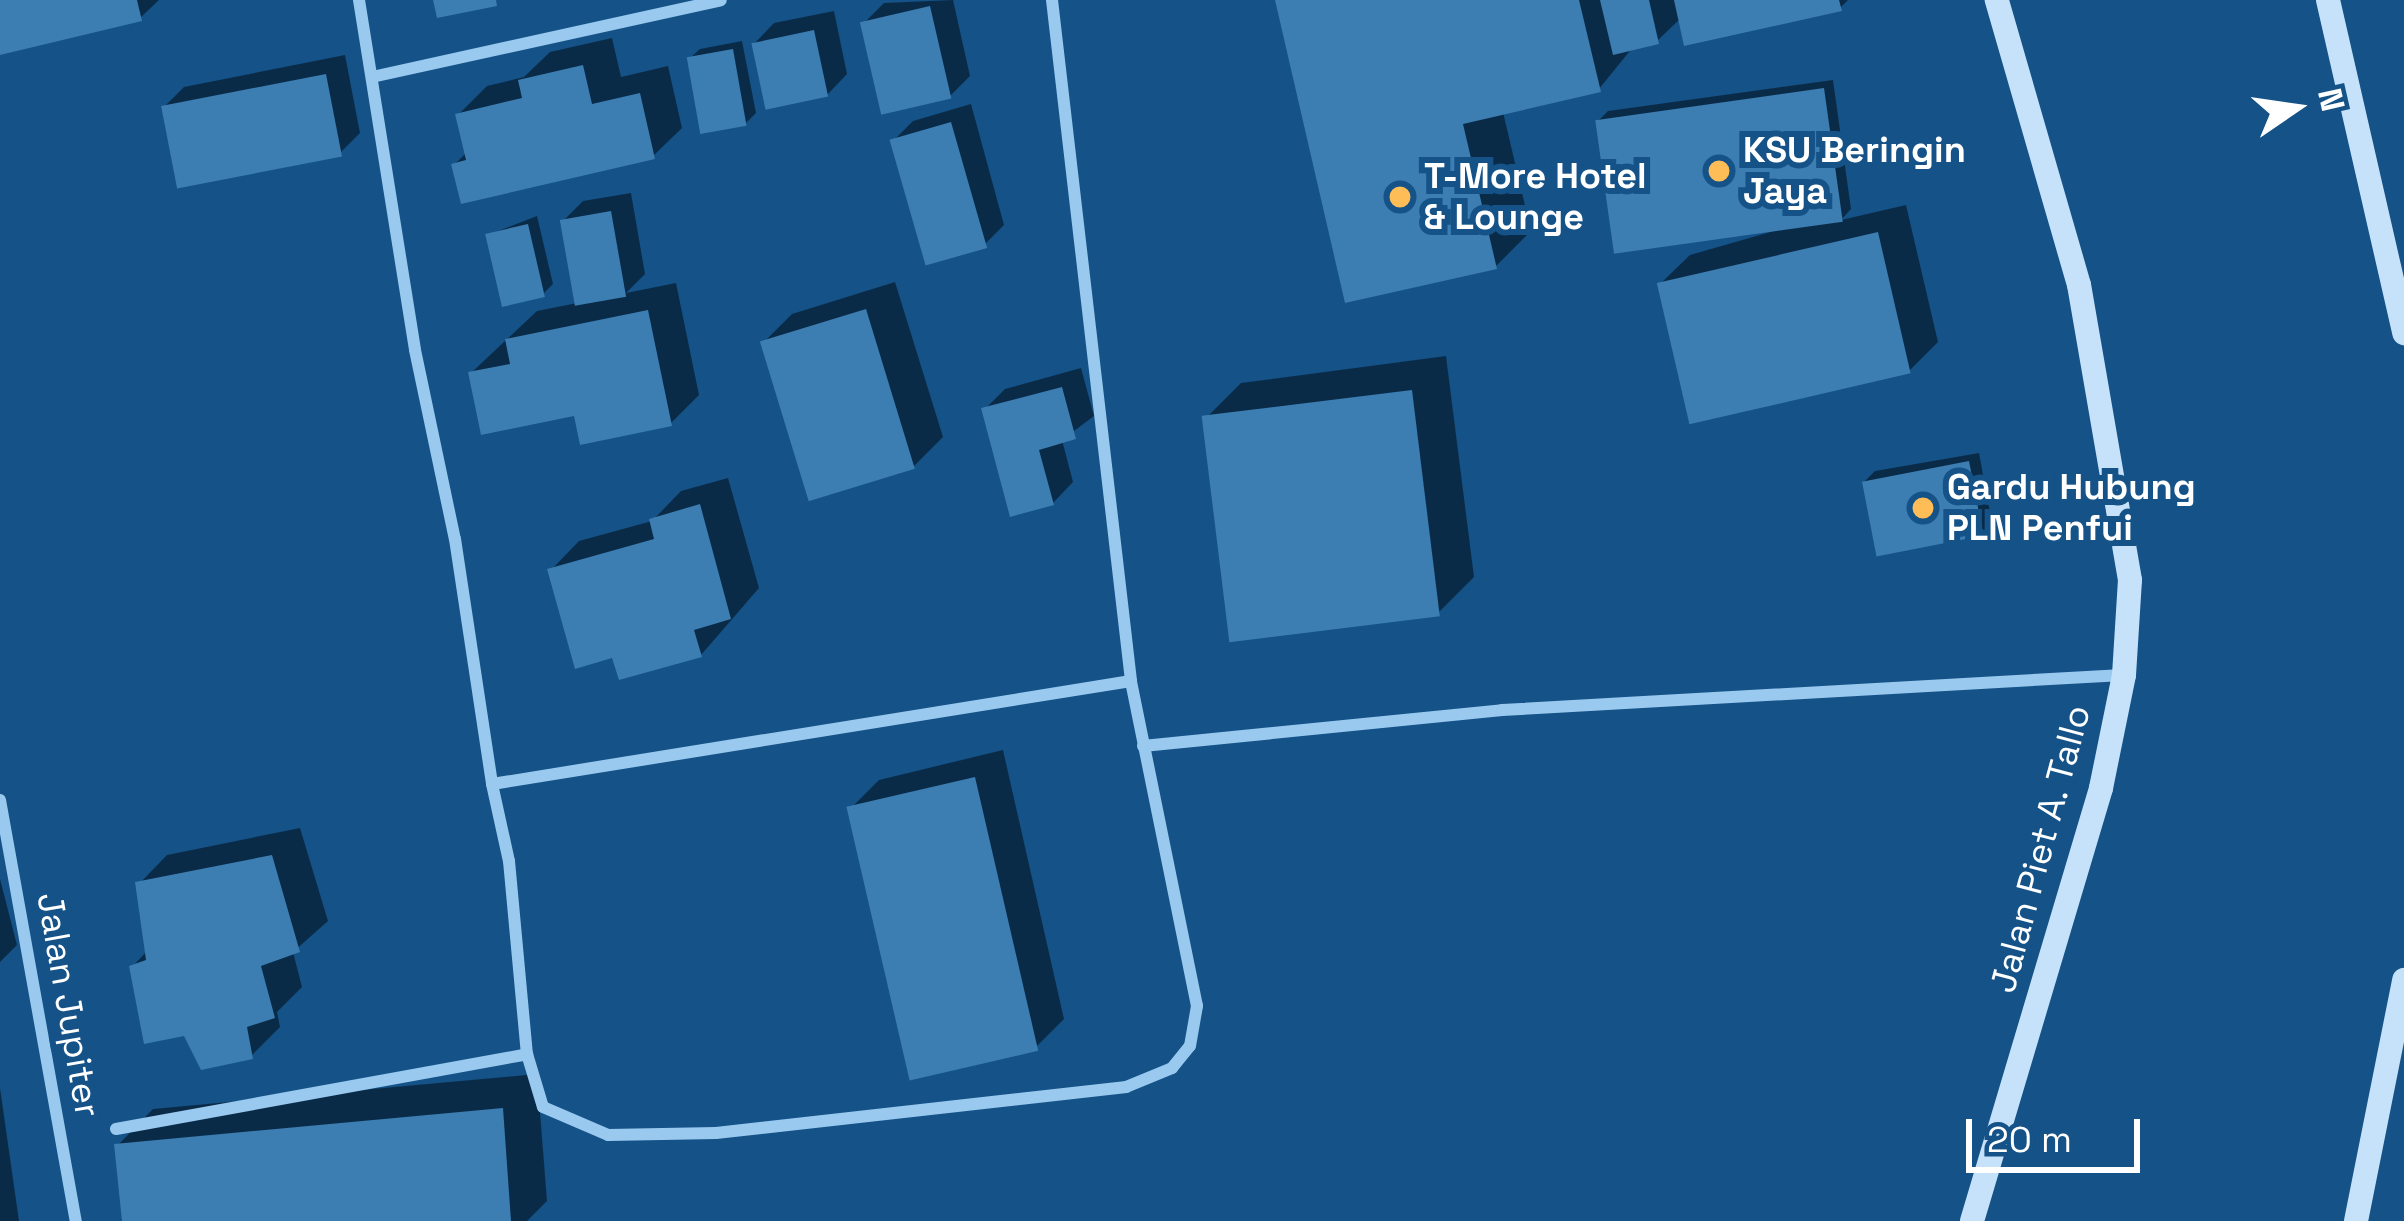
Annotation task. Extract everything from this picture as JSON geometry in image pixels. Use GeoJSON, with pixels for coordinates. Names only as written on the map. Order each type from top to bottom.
{"type":"FeatureCollection","features":[{"type":"Feature","properties":{"kind":"main road","name":"Jalan Piet A. Tallo"},"geometry":{"type":"LineString","coordinates":[[1972,1221],[2101,788],[2124,675],[2130,580],[2079,285],[1997,0]]}},
{"type":"Feature","properties":{"kind":"main road"},"geometry":{"type":"LineString","coordinates":[[2328,0],[2404,333]]}},
{"type":"Feature","properties":{"kind":"main road"},"geometry":{"type":"LineString","coordinates":[[2356,1221],[2404,980]]}},
{"type":"Feature","properties":{"kind":"street"},"geometry":{"type":"LineString","coordinates":[[358,0],[509,861],[527,1054],[543,1107],[608,1135],[716,1133],[1126,1087],[1172,1068],[1190,1046],[1197,1006],[1130,681],[1052,0]]}},
{"type":"Feature","properties":{"kind":"street"},"geometry":{"type":"LineString","coordinates":[[372,77],[721,0]]}},
{"type":"Feature","properties":{"kind":"street"},"geometry":{"type":"LineString","coordinates":[[1144,746],[1502,710],[2124,675]]}},
{"type":"Feature","properties":{"kind":"street"},"geometry":{"type":"LineString","coordinates":[[492,784],[1130,681]]}},
{"type":"Feature","properties":{"kind":"street","name":"Jalan Jupiter"},"geometry":{"type":"LineString","coordinates":[[0,800],[76,1221]]}},
{"type":"Feature","properties":{"kind":"street"},"geometry":{"type":"LineString","coordinates":[[116,1129],[527,1054]]}},
{"type":"Feature","properties":{"kind":"building"},"geometry":{"type":"Polygon","coordinates":[[[0,0],[137,0],[142,21],[0,55],[0,0]]]}},
{"type":"Feature","properties":{"kind":"building"},"geometry":{"type":"Polygon","coordinates":[[[433,0],[496,0],[497,6],[437,18],[433,0]]]}},
{"type":"Feature","properties":{"kind":"building","name":"T-More Hotel & Lounge"},"geometry":{"type":"Polygon","coordinates":[[[1275,0],[1579,0],[1601,92],[1463,124],[1497,269],[1345,303],[1275,0]]]}},
{"type":"Feature","properties":{"kind":"building"},"geometry":{"type":"Polygon","coordinates":[[[1600,0],[1649,0],[1659,44],[1613,55],[1600,0]]]}},
{"type":"Feature","properties":{"kind":"building"},"geometry":{"type":"Polygon","coordinates":[[[1674,0],[1839,0],[1842,11],[1684,46],[1674,0]]]}},
{"type":"Feature","properties":{"kind":"building"},"geometry":{"type":"Polygon","coordinates":[[[930,6],[951,99],[881,115],[860,22],[930,6]]]}},
{"type":"Feature","properties":{"kind":"building"},"geometry":{"type":"Polygon","coordinates":[[[814,30],[828,97],[766,110],[751,43],[814,30]]]}},
{"type":"Feature","properties":{"kind":"building"},"geometry":{"type":"Polygon","coordinates":[[[733,49],[747,126],[700,134],[687,57],[733,49]]]}},
{"type":"Feature","properties":{"kind":"building"},"geometry":{"type":"Polygon","coordinates":[[[583,65],[592,104],[640,93],[655,159],[461,204],[451,164],[466,160],[455,114],[522,98],[518,80],[583,65]]]}},
{"type":"Feature","properties":{"kind":"building"},"geometry":{"type":"Polygon","coordinates":[[[326,74],[342,156],[177,189],[161,106],[326,74]]]}},
{"type":"Feature","properties":{"kind":"building","name":"KSU Beringin Jaya"},"geometry":{"type":"Polygon","coordinates":[[[1824,88],[1843,222],[1614,254],[1595,120],[1824,88]]]}},
{"type":"Feature","properties":{"kind":"building"},"geometry":{"type":"Polygon","coordinates":[[[951,122],[987,248],[926,266],[889,140],[951,122]]]}},
{"type":"Feature","properties":{"kind":"building"},"geometry":{"type":"Polygon","coordinates":[[[611,211],[626,297],[575,306],[560,220],[611,211]]]}},
{"type":"Feature","properties":{"kind":"building"},"geometry":{"type":"Polygon","coordinates":[[[528,224],[545,297],[502,307],[485,234],[528,224]]]}},
{"type":"Feature","properties":{"kind":"building"},"geometry":{"type":"Polygon","coordinates":[[[1878,232],[1911,373],[1689,424],[1657,283],[1878,232]]]}},
{"type":"Feature","properties":{"kind":"building"},"geometry":{"type":"Polygon","coordinates":[[[866,309],[915,469],[809,501],[760,341],[866,309]]]}},
{"type":"Feature","properties":{"kind":"building"},"geometry":{"type":"Polygon","coordinates":[[[648,310],[672,426],[580,445],[574,416],[481,435],[468,372],[510,364],[505,339],[648,310]]]}},
{"type":"Feature","properties":{"kind":"building"},"geometry":{"type":"Polygon","coordinates":[[[1062,387],[1076,439],[1039,450],[1054,505],[1010,517],[981,408],[1062,387]]]}},
{"type":"Feature","properties":{"kind":"building"},"geometry":{"type":"Polygon","coordinates":[[[1412,390],[1440,616],[1229,642],[1202,416],[1412,390]]]}},
{"type":"Feature","properties":{"kind":"building","name":"Gardu Hubung PLN Penfui"},"geometry":{"type":"Polygon","coordinates":[[[1969,461],[1984,536],[1877,556],[1862,482],[1969,461]]]}},
{"type":"Feature","properties":{"kind":"building"},"geometry":{"type":"Polygon","coordinates":[[[700,504],[731,619],[694,630],[702,657],[619,680],[612,658],[575,669],[547,569],[654,539],[649,519],[700,504]]]}},
{"type":"Feature","properties":{"kind":"building"},"geometry":{"type":"Polygon","coordinates":[[[975,777],[1038,1051],[910,1080],[846,807],[975,777]]]}},
{"type":"Feature","properties":{"kind":"building"},"geometry":{"type":"Polygon","coordinates":[[[272,855],[300,952],[261,966],[275,1018],[247,1027],[253,1059],[201,1070],[184,1036],[144,1044],[129,966],[146,960],[135,882],[272,855]]]}},
{"type":"Feature","properties":{"kind":"building"},"geometry":{"type":"Polygon","coordinates":[[[503,1108],[511,1221],[122,1221],[114,1144],[503,1108]]]}},
{"type":"Feature","properties":{"kind":"place","name":"KSU Beringin Jaya"},"geometry":{"type":"Point","coordinates":[1719,171]}},
{"type":"Feature","properties":{"kind":"place","name":"T-More Hotel & Lounge"},"geometry":{"type":"Point","coordinates":[1400,197]}},
{"type":"Feature","properties":{"kind":"place","name":"Gardu Hubung PLN Penfui"},"geometry":{"type":"Point","coordinates":[1923,508]}}]}
